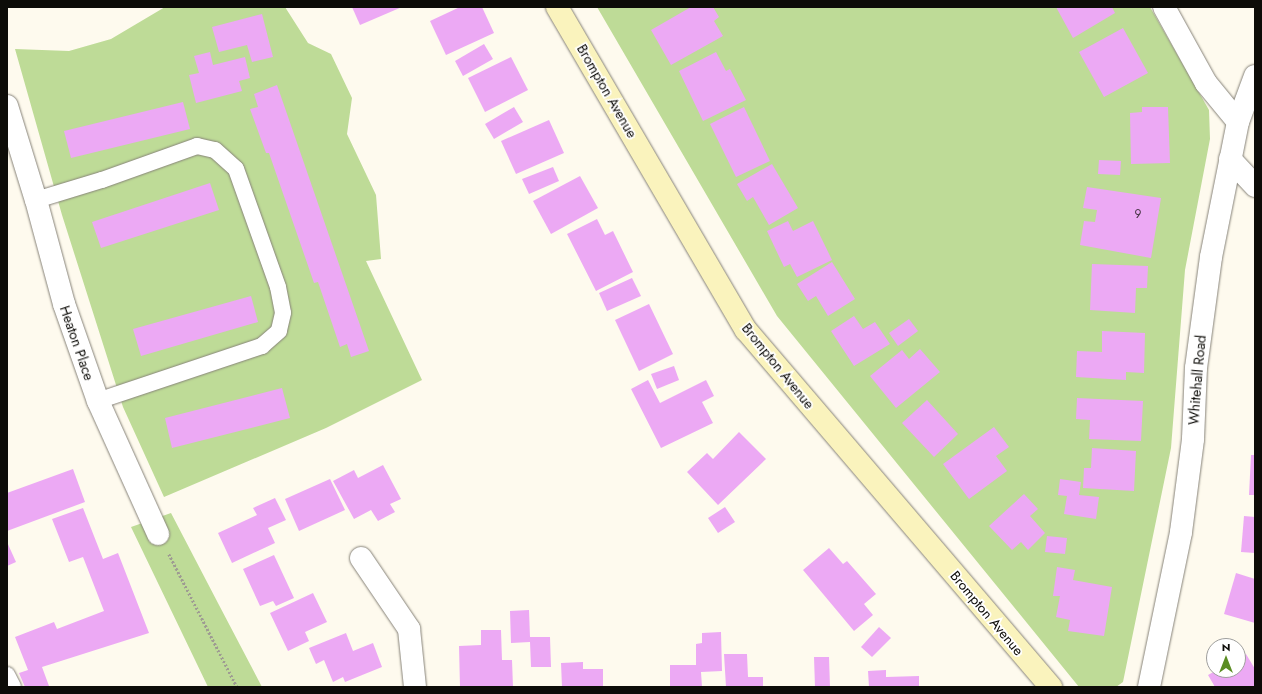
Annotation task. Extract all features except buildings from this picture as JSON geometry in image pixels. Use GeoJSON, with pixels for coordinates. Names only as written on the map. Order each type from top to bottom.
{"type":"FeatureCollection","features":[{"type":"Feature","properties":{"kind":"main road","name":"Brompton Avenue"},"geometry":{"type":"LineString","coordinates":[[558,7],[746,330],[1050,687]]}},
{"type":"Feature","properties":{"kind":"street"},"geometry":{"type":"LineString","coordinates":[[1164,7],[1206,83],[1238,122]]}},
{"type":"Feature","properties":{"kind":"street","name":"Whitehall Road"},"geometry":{"type":"LineString","coordinates":[[1150,687],[1181,532],[1193,439],[1196,368],[1210,257],[1238,122],[1255,76]]}},
{"type":"Feature","properties":{"kind":"street","name":"Heaton Place"},"geometry":{"type":"LineString","coordinates":[[7,106],[36,200],[64,304],[98,401],[158,534]]}},
{"type":"Feature","properties":{"kind":"street"},"geometry":{"type":"LineString","coordinates":[[1230,159],[1255,186]]}},
{"type":"Feature","properties":{"kind":"street"},"geometry":{"type":"LineString","coordinates":[[361,558],[409,629],[415,687]]}},
{"type":"Feature","properties":{"kind":"lane"},"geometry":{"type":"LineString","coordinates":[[36,200],[102,180],[197,146],[214,150],[236,169],[278,287],[282,312],[279,331],[262,346],[98,401]]}},
{"type":"Feature","properties":{"kind":"lane"},"geometry":{"type":"LineString","coordinates":[[7,675],[13,687]]}},
{"type":"Feature","properties":{"kind":"path"},"geometry":{"type":"LineString","coordinates":[[158,534],[237,687]]}},
{"type":"Feature","properties":{"kind":"green space"},"geometry":{"type":"Polygon","coordinates":[[[165,7],[285,7],[308,43],[331,54],[352,98],[347,134],[376,195],[381,259],[366,261],[422,380],[326,428],[164,497],[123,407],[62,215],[15,49],[69,51],[111,39],[165,7]]]}},
{"type":"Feature","properties":{"kind":"green space"},"geometry":{"type":"Polygon","coordinates":[[[597,7],[1150,7],[1209,110],[1210,139],[1185,270],[1171,448],[1123,682],[1116,687],[1079,687],[777,316],[597,7]]]}},
{"type":"Feature","properties":{"kind":"green space"},"geometry":{"type":"Polygon","coordinates":[[[171,513],[262,687],[208,687],[131,527],[171,513]]]}}]}
